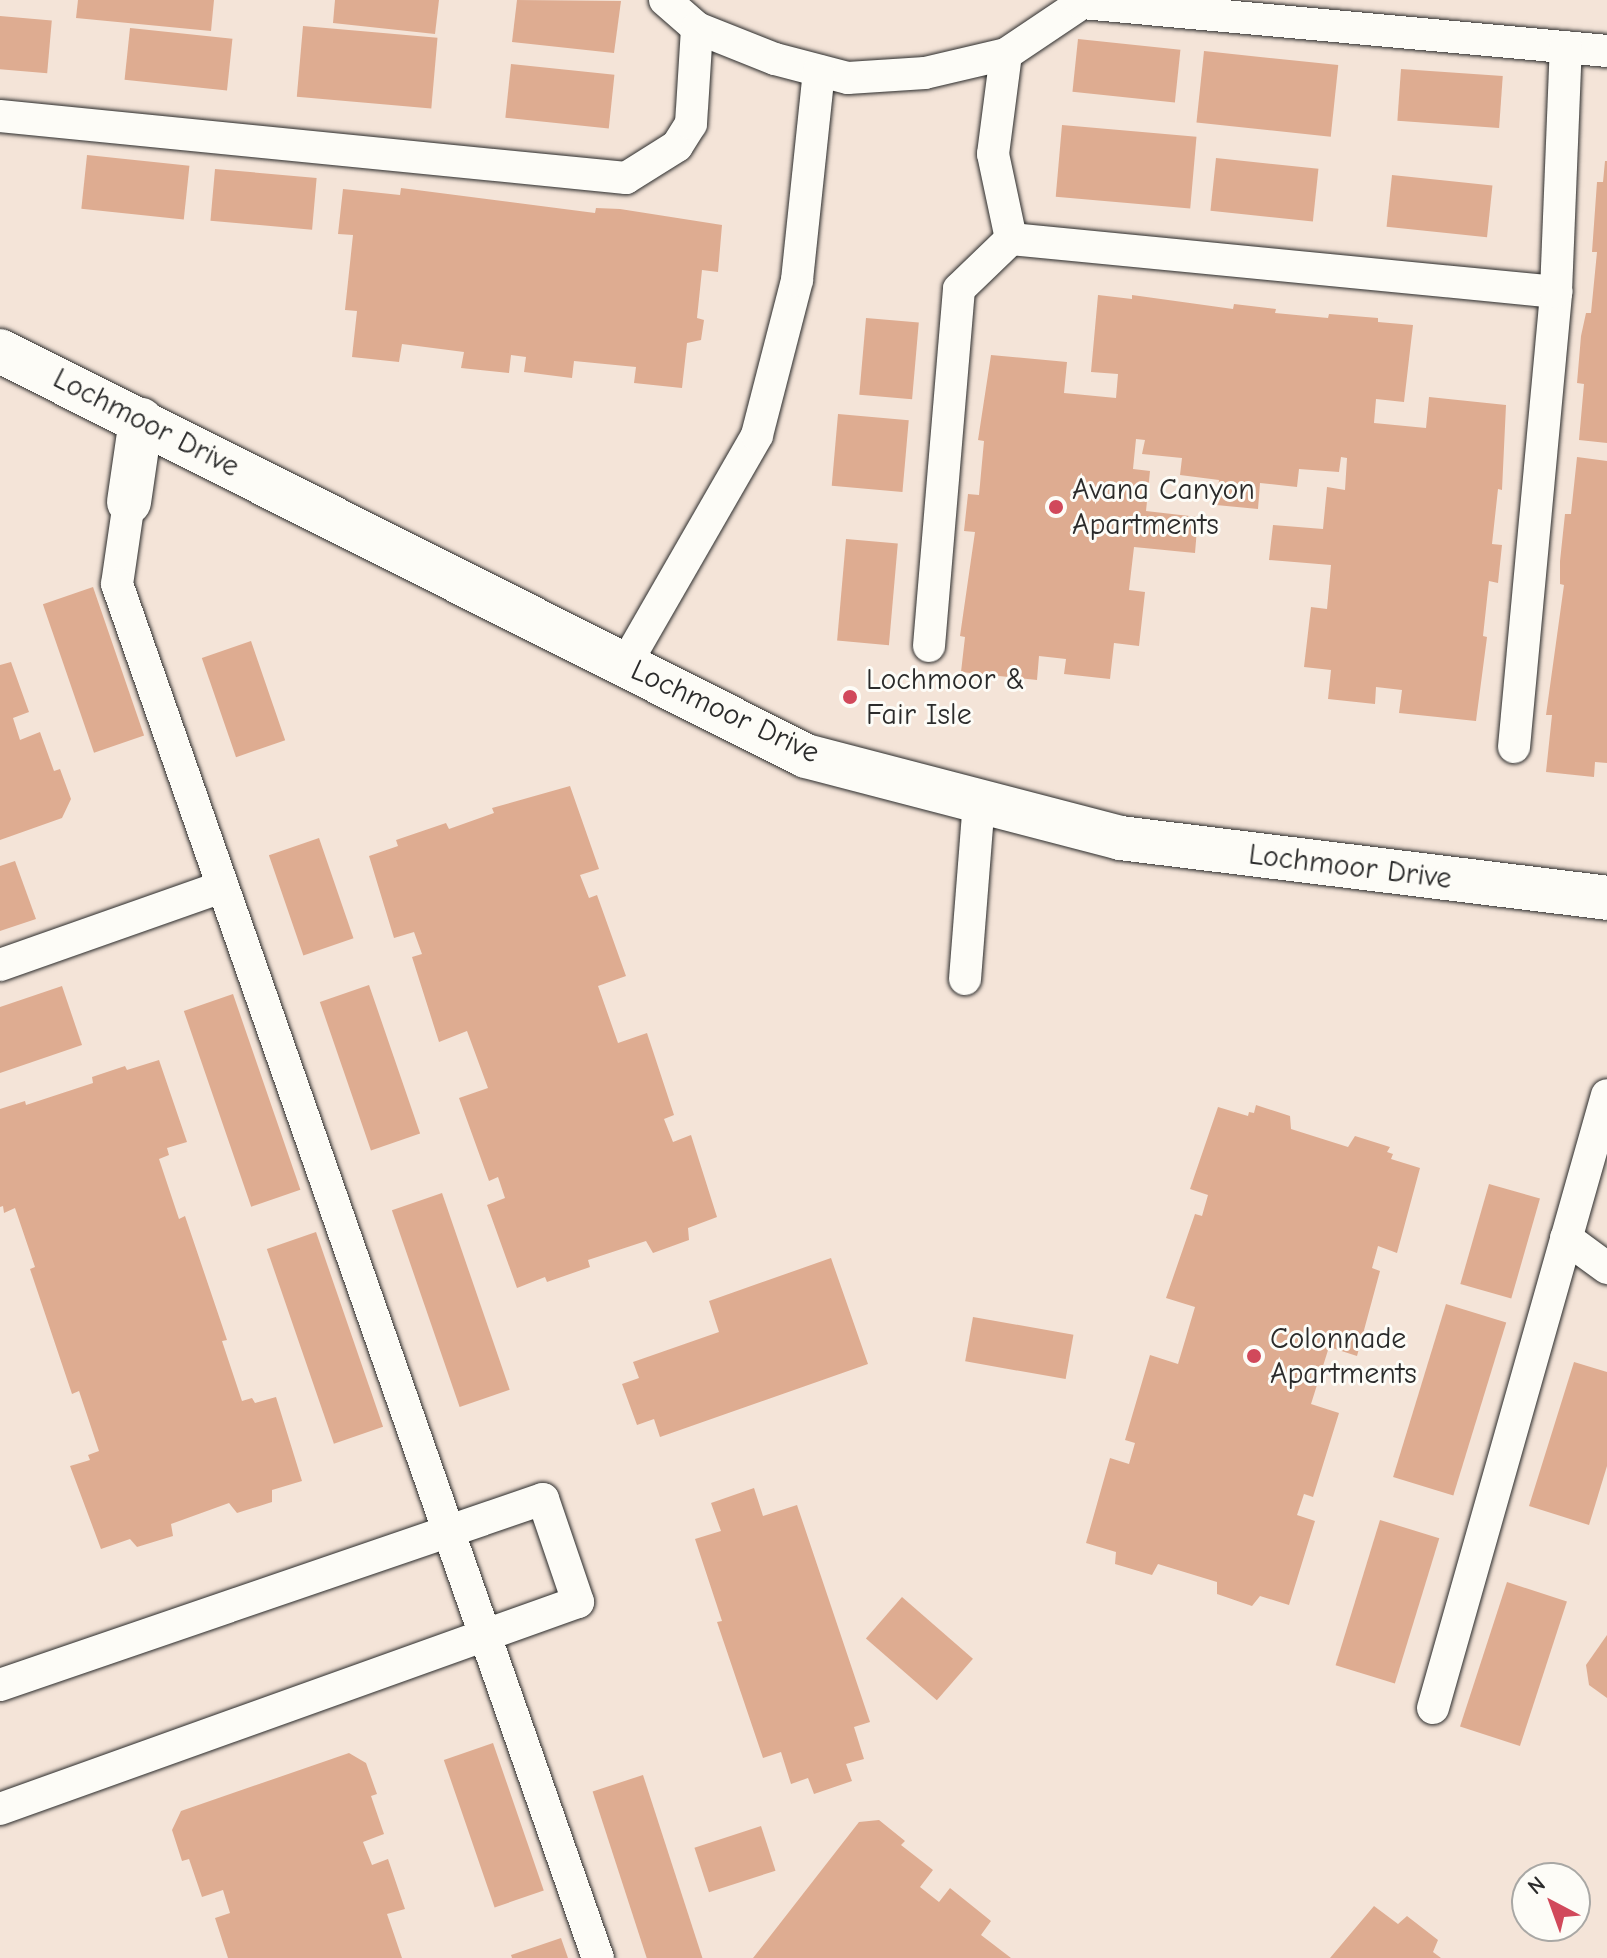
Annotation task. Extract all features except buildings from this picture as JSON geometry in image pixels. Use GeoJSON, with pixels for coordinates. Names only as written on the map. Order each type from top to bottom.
{"type":"FeatureCollection","features":[{"type":"Feature","properties":{"kind":"street","name":"Lochmoor Drive"},"geometry":{"type":"LineString","coordinates":[[0,351],[806,756],[1120,838],[1607,898]]}},
{"type":"Feature","properties":{"kind":"street"},"geometry":{"type":"LineString","coordinates":[[129,502],[141,420]]}},
{"type":"Feature","properties":{"kind":"lane"},"geometry":{"type":"LineString","coordinates":[[665,0],[697,28],[775,59],[848,78],[925,73],[1006,54],[1082,3],[1166,5],[1607,51]]}},
{"type":"Feature","properties":{"kind":"lane"},"geometry":{"type":"LineString","coordinates":[[0,116],[626,178],[677,146],[691,124],[697,28]]}},
{"type":"Feature","properties":{"kind":"lane"},"geometry":{"type":"LineString","coordinates":[[1514,747],[1556,292],[1566,47]]}},
{"type":"Feature","properties":{"kind":"lane"},"geometry":{"type":"LineString","coordinates":[[1006,54],[993,154],[1011,239]]}},
{"type":"Feature","properties":{"kind":"lane"},"geometry":{"type":"LineString","coordinates":[[625,665],[757,435],[797,280],[819,71]]}},
{"type":"Feature","properties":{"kind":"lane"},"geometry":{"type":"LineString","coordinates":[[929,646],[959,289],[1011,239],[1556,292]]}},
{"type":"Feature","properties":{"kind":"lane"},"geometry":{"type":"LineString","coordinates":[[129,502],[117,584],[598,1958]]}},
{"type":"Feature","properties":{"kind":"lane"},"geometry":{"type":"LineString","coordinates":[[965,979],[979,801]]}},
{"type":"Feature","properties":{"kind":"lane"},"geometry":{"type":"LineString","coordinates":[[0,965],[222,887]]}},
{"type":"Feature","properties":{"kind":"lane"},"geometry":{"type":"LineString","coordinates":[[1433,1708],[1607,1095]]}},
{"type":"Feature","properties":{"kind":"lane"},"geometry":{"type":"LineString","coordinates":[[1566,1238],[1607,1268]]}},
{"type":"Feature","properties":{"kind":"lane"},"geometry":{"type":"LineString","coordinates":[[0,1685],[448,1529],[543,1499],[578,1602],[0,1809]]}},
{"type":"Feature","properties":{"kind":"place","name":"Avana Canyon Apartments"},"geometry":{"type":"Point","coordinates":[1056,507]}},
{"type":"Feature","properties":{"kind":"place","name":"Lochmoor & Fair Isle"},"geometry":{"type":"Point","coordinates":[850,697]}},
{"type":"Feature","properties":{"kind":"place","name":"Colonnade Apartments"},"geometry":{"type":"Point","coordinates":[1254,1356]}}]}
